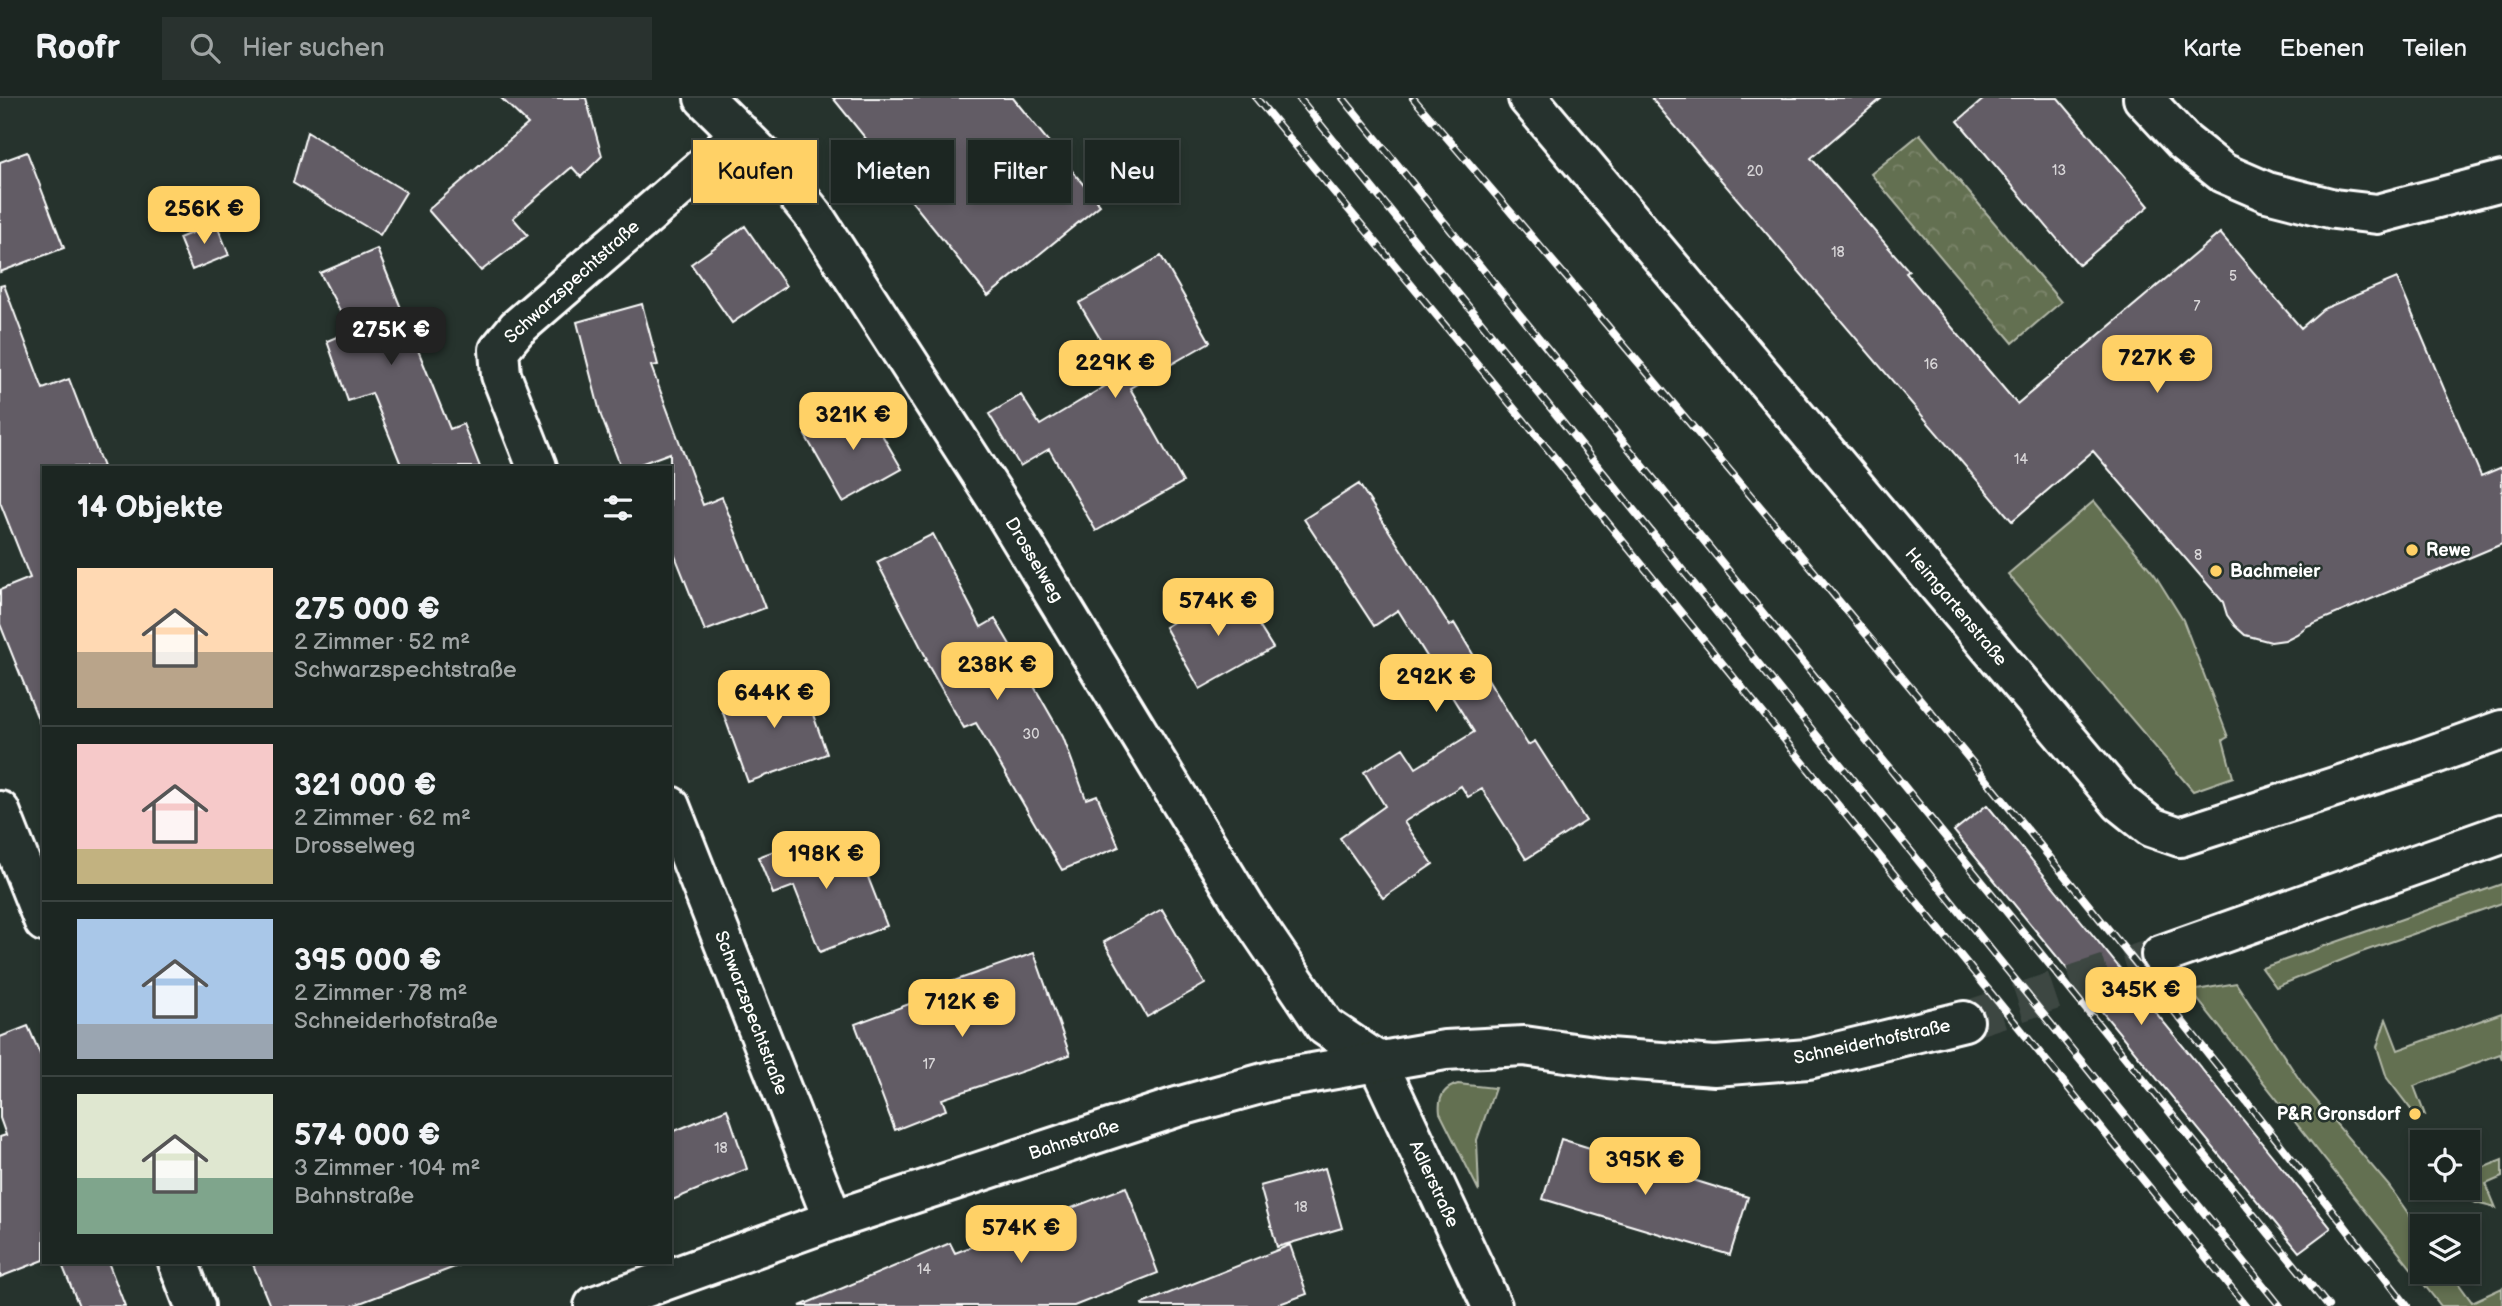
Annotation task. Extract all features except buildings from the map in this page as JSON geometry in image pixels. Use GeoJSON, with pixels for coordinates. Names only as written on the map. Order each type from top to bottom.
{"type":"FeatureCollection","features":[{"type":"Feature","properties":{"kind":"street","name":"Drosselweg"},"geometry":{"type":"LineString","coordinates":[[704,98],[775,168],[814,216],[997,500],[1247,911],[1325,1026],[1377,1061]]}},
{"type":"Feature","properties":{"kind":"street","name":"Heimgartenstraße"},"geometry":{"type":"LineString","coordinates":[[1528,98],[2122,803],[2151,827],[2179,837],[2502,730]]}},
{"type":"Feature","properties":{"kind":"street"},"geometry":{"type":"LineString","coordinates":[[2143,98],[2184,142],[2223,173],[2267,192],[2334,209],[2377,214],[2502,181]]}},
{"type":"Feature","properties":{"kind":"street","name":"Schwarzspechtstraße"},"geometry":{"type":"LineString","coordinates":[[537,466],[501,375],[499,350],[517,328],[741,134]]}},
{"type":"Feature","properties":{"kind":"street"},"geometry":{"type":"LineString","coordinates":[[0,811],[42,917]]}},
{"type":"Feature","properties":{"kind":"street","name":"Schwarzspechtstraße"},"geometry":{"type":"LineString","coordinates":[[672,811],[833,1220]]}},
{"type":"Feature","properties":{"kind":"street"},"geometry":{"type":"LineString","coordinates":[[2161,955],[2502,834]]}},
{"type":"Feature","properties":{"kind":"street","name":"Schneiderhofstraße"},"geometry":{"type":"LineString","coordinates":[[1571,1053],[1715,1066],[1808,1059],[1965,1021]]}},
{"type":"Feature","properties":{"kind":"street","name":"Bahnstraße"},"geometry":{"type":"LineString","coordinates":[[594,1306],[833,1220],[1177,1107],[1278,1079],[1445,1050],[1524,1046],[1571,1053]]}},
{"type":"Feature","properties":{"kind":"street","name":"Adlerstraße"},"geometry":{"type":"LineString","coordinates":[[1377,1061],[1492,1306]]}},
{"type":"Feature","properties":{"kind":"street"},"geometry":{"type":"LineString","coordinates":[[179,1264],[195,1306]]}},
{"type":"Feature","properties":{"kind":"green space"},"geometry":{"type":"Polygon","coordinates":[[[1920,134],[2061,302],[2013,343],[1871,174],[1920,134]]]}},
{"type":"Feature","properties":{"kind":"green space"},"geometry":{"type":"Polygon","coordinates":[[[2094,501],[2155,575],[2183,620],[2228,737],[2223,740],[2233,777],[2193,791],[2008,574],[2094,501]]]}},
{"type":"Feature","properties":{"kind":"green space"},"geometry":{"type":"Polygon","coordinates":[[[2502,884],[2502,903],[2359,953],[2276,987],[2262,968],[2502,884]]]}},
{"type":"Feature","properties":{"kind":"green space"},"geometry":{"type":"Polygon","coordinates":[[[2236,983],[2303,1085],[2389,1186],[2410,1216],[2410,1267],[2191,991],[2236,983]]]}},
{"type":"Feature","properties":{"kind":"green space"},"geometry":{"type":"Polygon","coordinates":[[[2502,1013],[2502,1059],[2500,1054],[2414,1086],[2425,1115],[2413,1112],[2387,1078],[2377,1047],[2386,1019],[2398,1050],[2502,1013]]]}},
{"type":"Feature","properties":{"kind":"green space"},"geometry":{"type":"Polygon","coordinates":[[[1458,1084],[1495,1088],[1477,1140],[1479,1191],[1440,1113],[1443,1094],[1458,1084]]]}},
{"type":"Feature","properties":{"kind":"green space"},"geometry":{"type":"Polygon","coordinates":[[[2502,1160],[2502,1177],[2486,1184],[2496,1208],[2470,1200],[2480,1200],[2480,1169],[2502,1160]]]}},
{"type":"Feature","properties":{"kind":"green space"},"geometry":{"type":"Polygon","coordinates":[[[2424,1284],[2459,1284],[2472,1302],[2502,1288],[2502,1306],[2441,1306],[2424,1284]]]}},
{"type":"Feature","properties":{"kind":"tunnel"},"geometry":{"type":"LineString","coordinates":[[1964,1021],[2161,955]]}},
{"type":"Feature","properties":{"kind":"railway"},"geometry":{"type":"LineString","coordinates":[[1256,98],[1546,447],[2246,1306]]}},
{"type":"Feature","properties":{"kind":"railway"},"geometry":{"type":"LineString","coordinates":[[1299,98],[2280,1306]]}},
{"type":"Feature","properties":{"kind":"railway"},"geometry":{"type":"LineString","coordinates":[[1343,98],[2328,1306]]}},
{"type":"Feature","properties":{"kind":"railway"},"geometry":{"type":"LineString","coordinates":[[1413,98],[1918,696],[2164,999],[2407,1306]]}},
{"type":"Feature","properties":{"kind":"place","name":"Rewe"},"geometry":{"type":"Point","coordinates":[2412,550]}},
{"type":"Feature","properties":{"kind":"place","name":"Bachmeier"},"geometry":{"type":"Point","coordinates":[2216,571]}},
{"type":"Feature","properties":{"kind":"place","name":"P&R Gronsdorf"},"geometry":{"type":"Point","coordinates":[2415,1114]}}]}
